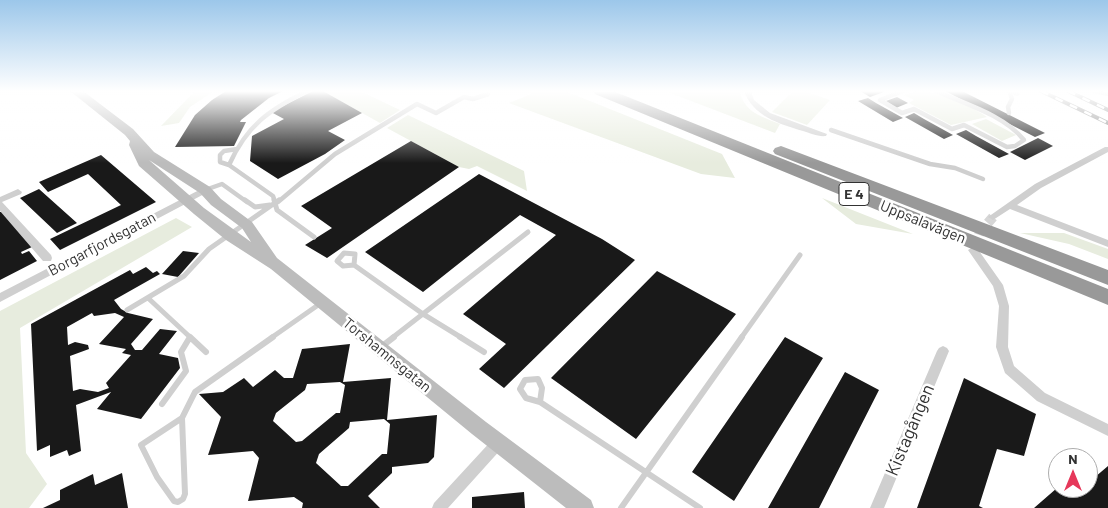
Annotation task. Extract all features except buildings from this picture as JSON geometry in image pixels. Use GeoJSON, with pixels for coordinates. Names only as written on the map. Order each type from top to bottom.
{"type":"FeatureCollection","features":[{"type":"Feature","properties":{"kind":"highway","name":"Uppsalavägen"},"geometry":{"type":"LineString","coordinates":[[656,115],[1108,297]]}},
{"type":"Feature","properties":{"kind":"highway","name":"Uppsalavägen"},"geometry":{"type":"LineString","coordinates":[[690,115],[1108,278]]}},
{"type":"Feature","properties":{"kind":"street","name":"Torshamnsgatan"},"geometry":{"type":"LineString","coordinates":[[106,115],[129,132],[150,155],[205,190],[216,202],[247,225],[276,265]]}},
{"type":"Feature","properties":{"kind":"street"},"geometry":{"type":"LineString","coordinates":[[767,115],[775,119],[827,132]]}},
{"type":"Feature","properties":{"kind":"street","name":"Torshamnsgatan"},"geometry":{"type":"LineString","coordinates":[[136,141],[135,145],[144,163],[187,200],[231,236],[276,265],[321,303],[583,508]]}},
{"type":"Feature","properties":{"kind":"street"},"geometry":{"type":"LineString","coordinates":[[993,218],[1038,186],[1108,149]]}},
{"type":"Feature","properties":{"kind":"street","name":"Borgarfjordsgatan"},"geometry":{"type":"LineString","coordinates":[[0,298],[205,190]]}},
{"type":"Feature","properties":{"kind":"street"},"geometry":{"type":"LineString","coordinates":[[0,200],[18,192]]}},
{"type":"Feature","properties":{"kind":"street"},"geometry":{"type":"LineString","coordinates":[[0,205],[47,258]]}},
{"type":"Feature","properties":{"kind":"street"},"geometry":{"type":"LineString","coordinates":[[1010,206],[1108,244]]}},
{"type":"Feature","properties":{"kind":"street"},"geometry":{"type":"LineString","coordinates":[[1080,234],[1108,237]]}},
{"type":"Feature","properties":{"kind":"street"},"geometry":{"type":"LineString","coordinates":[[973,250],[998,285],[1004,306],[1002,347],[1009,369],[1041,397],[1108,430]]}},
{"type":"Feature","properties":{"kind":"street","name":"Kistagången"},"geometry":{"type":"LineString","coordinates":[[878,508],[943,351]]}},
{"type":"Feature","properties":{"kind":"street"},"geometry":{"type":"LineString","coordinates":[[439,508],[498,443]]}},
{"type":"Feature","properties":{"kind":"lane"},"geometry":{"type":"LineString","coordinates":[[228,165],[255,122],[264,115]]}},
{"type":"Feature","properties":{"kind":"lane"},"geometry":{"type":"LineString","coordinates":[[127,310],[184,276],[209,249],[231,236],[275,204],[335,154],[400,115]]}},
{"type":"Feature","properties":{"kind":"lane"},"geometry":{"type":"LineString","coordinates":[[925,115],[952,129],[964,125],[1007,147],[1015,146],[1024,140],[1022,136],[986,115]]}},
{"type":"Feature","properties":{"kind":"lane"},"geometry":{"type":"LineString","coordinates":[[827,132],[930,164],[955,168],[983,179]]}},
{"type":"Feature","properties":{"kind":"lane"},"geometry":{"type":"LineString","coordinates":[[237,149],[224,151],[220,155],[220,162],[228,165],[273,196],[277,210],[314,237]]}},
{"type":"Feature","properties":{"kind":"lane"},"geometry":{"type":"LineString","coordinates":[[205,190],[222,184],[255,207],[275,204]]}},
{"type":"Feature","properties":{"kind":"lane"},"geometry":{"type":"LineString","coordinates":[[380,348],[528,232]]}},
{"type":"Feature","properties":{"kind":"lane"},"geometry":{"type":"LineString","coordinates":[[621,508],[800,256]]}},
{"type":"Feature","properties":{"kind":"lane"},"geometry":{"type":"LineString","coordinates":[[354,265],[423,314],[484,352]]}},
{"type":"Feature","properties":{"kind":"lane"},"geometry":{"type":"LineString","coordinates":[[148,298],[206,352]]}},
{"type":"Feature","properties":{"kind":"lane"},"geometry":{"type":"LineString","coordinates":[[182,418],[141,445],[156,477],[174,501],[178,502],[183,499],[185,494],[182,418],[195,392],[321,303]]}},
{"type":"Feature","properties":{"kind":"lane"},"geometry":{"type":"LineString","coordinates":[[162,404],[186,371],[181,352],[190,337]]}},
{"type":"Feature","properties":{"kind":"lane"},"geometry":{"type":"LineString","coordinates":[[540,402],[700,508]]}},
{"type":"Feature","properties":{"kind":"shaded area"},"geometry":{"type":"Polygon","coordinates":[[[172,115],[185,115],[179,123],[161,126],[172,115]]]}},
{"type":"Feature","properties":{"kind":"shaded area"},"geometry":{"type":"Polygon","coordinates":[[[365,115],[393,115],[380,123],[365,115]]]}},
{"type":"Feature","properties":{"kind":"shaded area"},"geometry":{"type":"Polygon","coordinates":[[[408,115],[524,171],[527,191],[477,166],[469,169],[459,167],[387,128],[408,115]]]}},
{"type":"Feature","properties":{"kind":"shaded area"},"geometry":{"type":"Polygon","coordinates":[[[541,115],[624,115],[722,154],[735,178],[701,174],[541,115]]]}},
{"type":"Feature","properties":{"kind":"shaded area"},"geometry":{"type":"Polygon","coordinates":[[[727,115],[758,115],[780,124],[775,133],[727,115]]]}},
{"type":"Feature","properties":{"kind":"shaded area"},"geometry":{"type":"Polygon","coordinates":[[[779,115],[816,115],[807,125],[779,115]]]}},
{"type":"Feature","properties":{"kind":"shaded area"},"geometry":{"type":"Polygon","coordinates":[[[931,115],[983,115],[987,117],[951,125],[931,115]]]}},
{"type":"Feature","properties":{"kind":"shaded area"},"geometry":{"type":"Polygon","coordinates":[[[986,119],[1016,135],[1002,141],[972,124],[986,119]]]}},
{"type":"Feature","properties":{"kind":"shaded area"},"geometry":{"type":"Polygon","coordinates":[[[822,198],[913,234],[856,224],[822,198]]]}},
{"type":"Feature","properties":{"kind":"shaded area"},"geometry":{"type":"Polygon","coordinates":[[[176,218],[192,227],[20,328],[26,453],[47,484],[29,508],[0,508],[0,311],[176,218]]]}},
{"type":"Feature","properties":{"kind":"shaded area"},"geometry":{"type":"Polygon","coordinates":[[[1020,233],[1064,233],[1108,249],[1108,259],[1069,244],[1020,233]]]}},
{"type":"Feature","properties":{"kind":"tunnel"},"geometry":{"type":"LineString","coordinates":[[974,249],[980,232],[993,217]]}},
{"type":"Feature","properties":{"kind":"railway"},"geometry":{"type":"LineString","coordinates":[[1091,115],[1108,123]]}}]}
